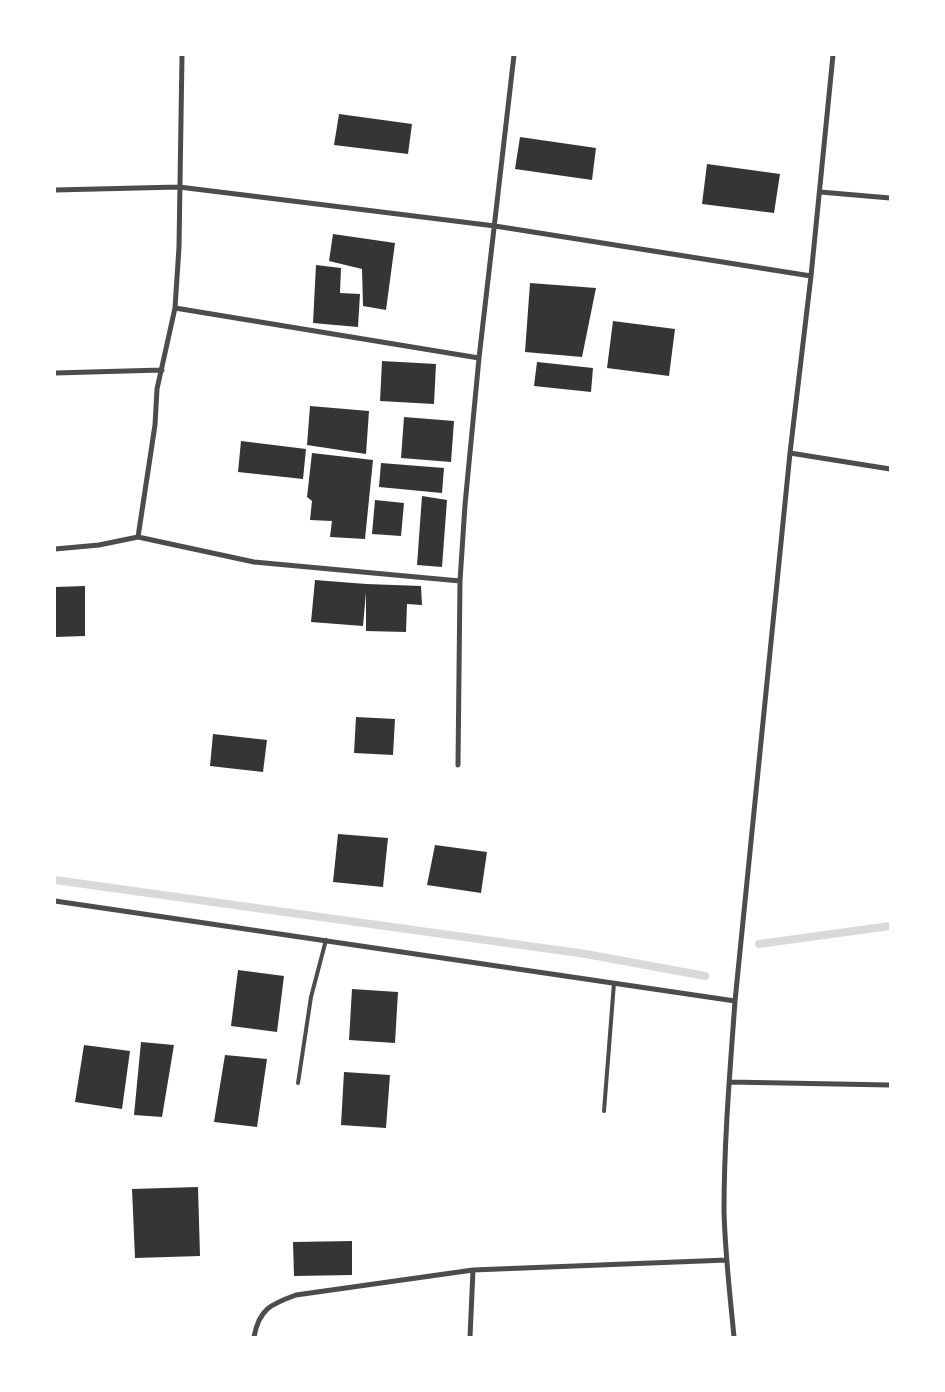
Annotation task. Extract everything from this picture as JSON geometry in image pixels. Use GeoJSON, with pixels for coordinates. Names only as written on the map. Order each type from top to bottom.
{"type":"FeatureCollection","features":[{"type":"Feature","properties":{"kind":"street"},"geometry":{"type":"LineString","coordinates":[[138,537],[155,425],[157,389],[175,308],[179,247],[182,55]]}},
{"type":"Feature","properties":{"kind":"street"},"geometry":{"type":"LineString","coordinates":[[458,765],[460,580],[465,505],[479,358],[514,55]]}},
{"type":"Feature","properties":{"kind":"street"},"geometry":{"type":"LineString","coordinates":[[734,1337],[727,1260],[725,1194],[729,1082],[735,1000],[790,453],[811,276],[833,55]]}},
{"type":"Feature","properties":{"kind":"street"},"geometry":{"type":"LineString","coordinates":[[55,190],[179,187],[495,226],[811,276]]}},
{"type":"Feature","properties":{"kind":"street"},"geometry":{"type":"LineString","coordinates":[[820,192],[890,198]]}},
{"type":"Feature","properties":{"kind":"street"},"geometry":{"type":"LineString","coordinates":[[175,308],[479,358]]}},
{"type":"Feature","properties":{"kind":"street"},"geometry":{"type":"LineString","coordinates":[[55,373],[162,370]]}},
{"type":"Feature","properties":{"kind":"street"},"geometry":{"type":"LineString","coordinates":[[790,453],[890,469]]}},
{"type":"Feature","properties":{"kind":"street"},"geometry":{"type":"LineString","coordinates":[[55,549],[99,545],[138,537],[254,562],[460,580]]}},
{"type":"Feature","properties":{"kind":"street"},"geometry":{"type":"LineString","coordinates":[[55,900],[735,1000]]}},
{"type":"Feature","properties":{"kind":"street"},"geometry":{"type":"LineString","coordinates":[[729,1082],[890,1085]]}},
{"type":"Feature","properties":{"kind":"street"},"geometry":{"type":"LineString","coordinates":[[254,1337],[259,1319],[265,1309],[276,1302],[296,1295],[473,1270],[727,1260]]}},
{"type":"Feature","properties":{"kind":"street"},"geometry":{"type":"LineString","coordinates":[[470,1337],[473,1270]]}},
{"type":"Feature","properties":{"kind":"lane"},"geometry":{"type":"LineString","coordinates":[[298,1083],[311,998],[326,940]]}},
{"type":"Feature","properties":{"kind":"lane"},"geometry":{"type":"LineString","coordinates":[[604,1111],[614,983]]}},
{"type":"Feature","properties":{"kind":"building"},"geometry":{"type":"Polygon","coordinates":[[[339,114],[412,124],[408,154],[334,145],[339,114]]]}},
{"type":"Feature","properties":{"kind":"building"},"geometry":{"type":"Polygon","coordinates":[[[520,137],[596,148],[592,180],[515,169],[520,137]]]}},
{"type":"Feature","properties":{"kind":"building"},"geometry":{"type":"Polygon","coordinates":[[[707,164],[780,174],[774,213],[702,204],[707,164]]]}},
{"type":"Feature","properties":{"kind":"building"},"geometry":{"type":"Polygon","coordinates":[[[333,234],[395,243],[386,310],[363,306],[362,269],[329,261],[333,234]]]}},
{"type":"Feature","properties":{"kind":"building"},"geometry":{"type":"Polygon","coordinates":[[[316,265],[341,268],[340,293],[360,294],[358,327],[313,323],[316,265]]]}},
{"type":"Feature","properties":{"kind":"building"},"geometry":{"type":"Polygon","coordinates":[[[530,283],[596,288],[582,357],[525,352],[530,283]]]}},
{"type":"Feature","properties":{"kind":"building"},"geometry":{"type":"Polygon","coordinates":[[[613,321],[675,329],[669,376],[607,368],[613,321]]]}},
{"type":"Feature","properties":{"kind":"building"},"geometry":{"type":"Polygon","coordinates":[[[382,361],[436,364],[434,404],[380,401],[382,361]]]}},
{"type":"Feature","properties":{"kind":"building"},"geometry":{"type":"Polygon","coordinates":[[[537,362],[593,368],[591,392],[534,386],[537,362]]]}},
{"type":"Feature","properties":{"kind":"building"},"geometry":{"type":"Polygon","coordinates":[[[310,406],[369,411],[366,454],[307,445],[310,406]]]}},
{"type":"Feature","properties":{"kind":"building"},"geometry":{"type":"Polygon","coordinates":[[[404,417],[454,421],[451,462],[401,458],[404,417]]]}},
{"type":"Feature","properties":{"kind":"building"},"geometry":{"type":"Polygon","coordinates":[[[241,441],[306,449],[303,479],[238,472],[241,441]]]}},
{"type":"Feature","properties":{"kind":"building"},"geometry":{"type":"Polygon","coordinates":[[[312,453],[373,460],[365,539],[330,537],[332,521],[310,520],[312,501],[307,497],[312,453]]]}},
{"type":"Feature","properties":{"kind":"building"},"geometry":{"type":"Polygon","coordinates":[[[381,463],[444,468],[442,493],[379,487],[381,463]]]}},
{"type":"Feature","properties":{"kind":"building"},"geometry":{"type":"Polygon","coordinates":[[[422,496],[447,500],[442,567],[417,565],[422,496]]]}},
{"type":"Feature","properties":{"kind":"building"},"geometry":{"type":"Polygon","coordinates":[[[375,500],[404,503],[401,536],[372,534],[375,500]]]}},
{"type":"Feature","properties":{"kind":"building"},"geometry":{"type":"Polygon","coordinates":[[[315,580],[421,586],[422,605],[407,604],[406,632],[366,631],[366,592],[363,626],[311,622],[315,580]]]}},
{"type":"Feature","properties":{"kind":"building"},"geometry":{"type":"Polygon","coordinates":[[[85,586],[85,636],[55,637],[55,587],[85,586]]]}},
{"type":"Feature","properties":{"kind":"building"},"geometry":{"type":"Polygon","coordinates":[[[356,717],[395,719],[393,755],[354,753],[356,717]]]}},
{"type":"Feature","properties":{"kind":"building"},"geometry":{"type":"Polygon","coordinates":[[[213,734],[267,740],[263,772],[210,766],[213,734]]]}},
{"type":"Feature","properties":{"kind":"building"},"geometry":{"type":"Polygon","coordinates":[[[338,834],[388,838],[383,887],[333,882],[338,834]]]}},
{"type":"Feature","properties":{"kind":"building"},"geometry":{"type":"Polygon","coordinates":[[[435,845],[487,852],[481,893],[427,885],[435,845]]]}},
{"type":"Feature","properties":{"kind":"building"},"geometry":{"type":"Polygon","coordinates":[[[238,970],[284,976],[277,1032],[231,1026],[238,970]]]}},
{"type":"Feature","properties":{"kind":"building"},"geometry":{"type":"Polygon","coordinates":[[[352,989],[398,992],[395,1043],[349,1040],[352,989]]]}},
{"type":"Feature","properties":{"kind":"building"},"geometry":{"type":"Polygon","coordinates":[[[141,1042],[174,1045],[162,1117],[134,1115],[141,1042]]]}},
{"type":"Feature","properties":{"kind":"building"},"geometry":{"type":"Polygon","coordinates":[[[84,1045],[130,1051],[122,1109],[75,1102],[84,1045]]]}},
{"type":"Feature","properties":{"kind":"building"},"geometry":{"type":"Polygon","coordinates":[[[225,1055],[267,1059],[257,1127],[214,1122],[225,1055]]]}},
{"type":"Feature","properties":{"kind":"building"},"geometry":{"type":"Polygon","coordinates":[[[344,1072],[390,1075],[386,1128],[341,1125],[344,1072]]]}},
{"type":"Feature","properties":{"kind":"building"},"geometry":{"type":"Polygon","coordinates":[[[198,1187],[200,1256],[135,1258],[132,1189],[198,1187]]]}},
{"type":"Feature","properties":{"kind":"building"},"geometry":{"type":"Polygon","coordinates":[[[352,1241],[352,1275],[294,1276],[293,1242],[352,1241]]]}},
{"type":"Feature","properties":{"kind":"waterway"},"geometry":{"type":"LineString","coordinates":[[55,880],[586,954],[705,976]]}},
{"type":"Feature","properties":{"kind":"waterway"},"geometry":{"type":"LineString","coordinates":[[759,944],[890,926]]}}]}
